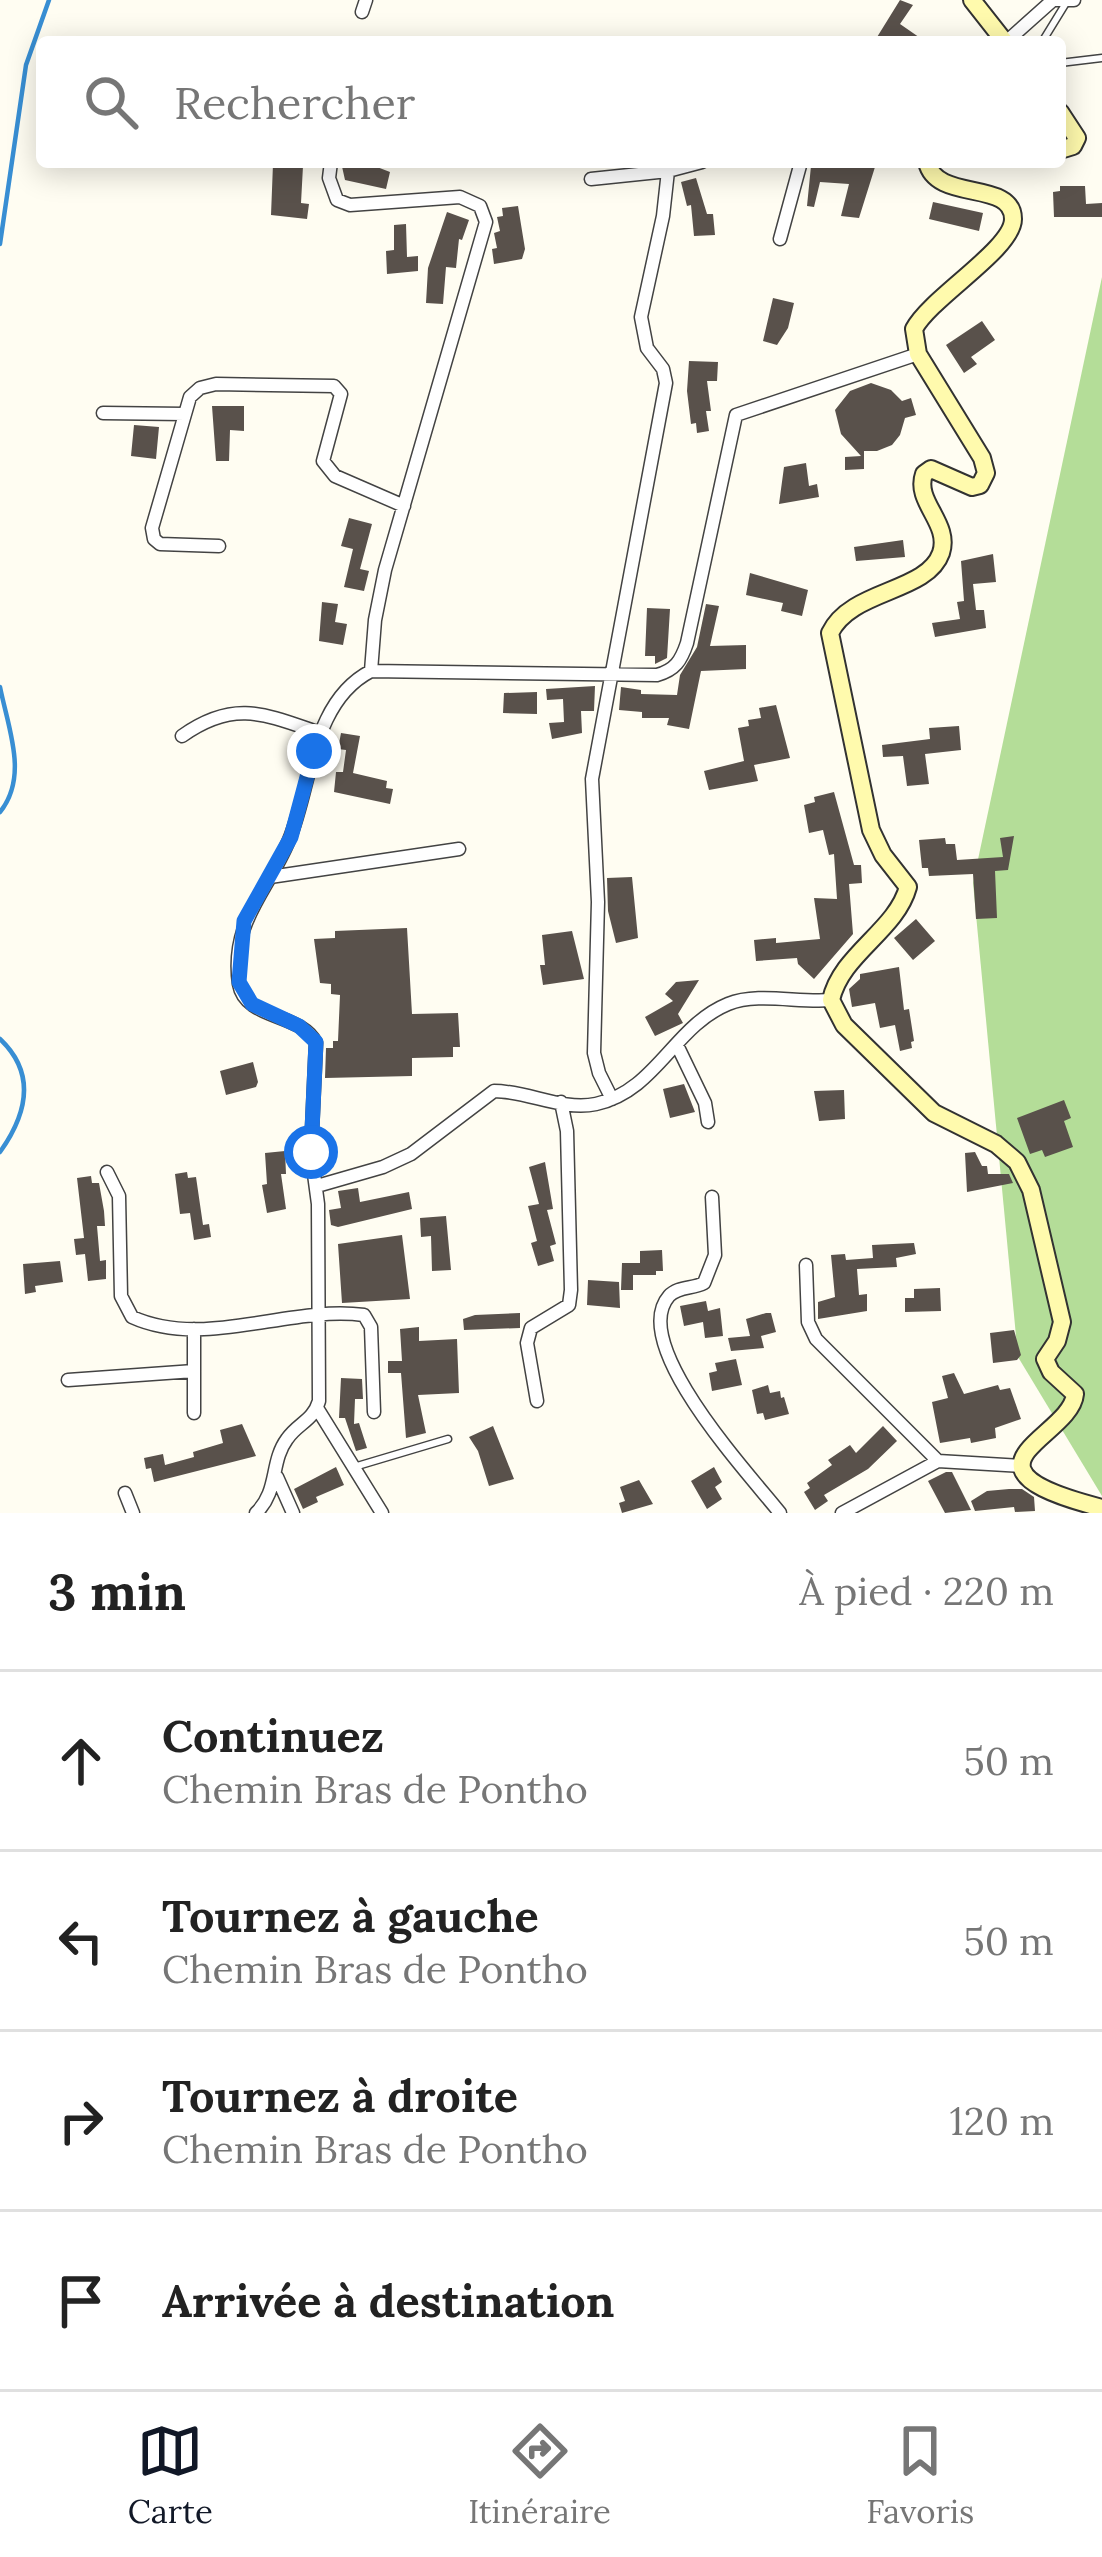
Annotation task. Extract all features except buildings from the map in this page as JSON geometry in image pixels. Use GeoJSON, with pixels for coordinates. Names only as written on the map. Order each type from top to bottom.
{"type":"FeatureCollection","features":[{"type":"Feature","properties":{"kind":"main road"},"geometry":{"type":"LineString","coordinates":[[972,0],[1000,36]]}},
{"type":"Feature","properties":{"kind":"main road"},"geometry":{"type":"LineString","coordinates":[[1066,121],[1077,138],[1066,148]]}},
{"type":"Feature","properties":{"kind":"main road"},"geometry":{"type":"LineString","coordinates":[[929,168],[943,184],[994,196],[1007,202],[1013,213],[1012,227],[1002,242],[922,314],[914,329],[918,354],[982,458],[986,473],[980,485],[972,487],[940,471],[923,474],[921,490],[944,538],[939,560],[918,577],[846,611],[830,633],[874,839],[908,887],[901,905],[845,969],[830,1000],[844,1025],[934,1113],[996,1144],[1024,1173],[1062,1322],[1046,1366],[1076,1394],[1068,1411],[1031,1443],[1022,1466],[1056,1494],[1102,1508]]}},
{"type":"Feature","properties":{"kind":"street"},"geometry":{"type":"LineString","coordinates":[[1013,36],[1062,1]]}},
{"type":"Feature","properties":{"kind":"street"},"geometry":{"type":"LineString","coordinates":[[331,168],[332,192],[350,205],[460,197],[475,202],[484,213],[484,231],[375,620],[371,670]]}},
{"type":"Feature","properties":{"kind":"street"},"geometry":{"type":"LineString","coordinates":[[591,179],[679,168]]}},
{"type":"Feature","properties":{"kind":"street"},"geometry":{"type":"LineString","coordinates":[[780,239],[799,168]]}},
{"type":"Feature","properties":{"kind":"street"},"geometry":{"type":"LineString","coordinates":[[612,1099],[594,1053],[598,902],[592,796],[666,383],[663,369],[647,348],[641,317],[664,216],[668,171]]}},
{"type":"Feature","properties":{"kind":"street"},"geometry":{"type":"LineString","coordinates":[[382,1513],[317,1408],[316,1186],[311,1152],[316,1042],[299,1026],[252,1004],[239,982],[244,921],[291,837],[320,733],[348,690],[371,670],[668,672],[683,654],[736,415],[918,354]]}},
{"type":"Feature","properties":{"kind":"street"},"geometry":{"type":"LineString","coordinates":[[219,546],[160,544],[152,528],[190,398],[200,388],[216,384],[334,386],[340,405],[325,467],[334,476],[404,506]]}},
{"type":"Feature","properties":{"kind":"street"},"geometry":{"type":"LineString","coordinates":[[103,412],[185,414]]}},
{"type":"Feature","properties":{"kind":"street"},"geometry":{"type":"LineString","coordinates":[[182,736],[205,720],[248,711],[320,733]]}},
{"type":"Feature","properties":{"kind":"street"},"geometry":{"type":"LineString","coordinates":[[270,877],[459,849]]}},
{"type":"Feature","properties":{"kind":"street"},"geometry":{"type":"LineString","coordinates":[[316,1186],[411,1154],[494,1091],[579,1106],[612,1099],[643,1080],[704,1018],[734,1002],[830,1000]]}},
{"type":"Feature","properties":{"kind":"street"},"geometry":{"type":"LineString","coordinates":[[677,1045],[704,1102],[708,1122]]}},
{"type":"Feature","properties":{"kind":"street"},"geometry":{"type":"LineString","coordinates":[[537,1401],[527,1343],[531,1328],[568,1305],[571,1291],[567,1131],[561,1102]]}},
{"type":"Feature","properties":{"kind":"street"},"geometry":{"type":"LineString","coordinates":[[106,1172],[120,1205],[123,1307],[144,1322],[194,1329],[361,1314],[368,1318],[374,1412]]}},
{"type":"Feature","properties":{"kind":"street"},"geometry":{"type":"LineString","coordinates":[[712,1197],[712,1267],[704,1283],[677,1290],[665,1302],[661,1318],[667,1354],[697,1407],[780,1513]]}},
{"type":"Feature","properties":{"kind":"street"},"geometry":{"type":"LineString","coordinates":[[806,1265],[810,1330],[938,1462]]}},
{"type":"Feature","properties":{"kind":"street"},"geometry":{"type":"LineString","coordinates":[[194,1329],[194,1413]]}},
{"type":"Feature","properties":{"kind":"street"},"geometry":{"type":"LineString","coordinates":[[68,1380],[194,1371]]}},
{"type":"Feature","properties":{"kind":"street"},"geometry":{"type":"LineString","coordinates":[[256,1513],[267,1502],[284,1442],[317,1408]]}},
{"type":"Feature","properties":{"kind":"street"},"geometry":{"type":"LineString","coordinates":[[842,1513],[938,1462],[1022,1466]]}},
{"type":"Feature","properties":{"kind":"street"},"geometry":{"type":"LineString","coordinates":[[277,1476],[293,1513]]}},
{"type":"Feature","properties":{"kind":"street"},"geometry":{"type":"LineString","coordinates":[[125,1493],[134,1513]]}},
{"type":"Feature","properties":{"kind":"lane"},"geometry":{"type":"LineString","coordinates":[[1045,36],[1062,1]]}},
{"type":"Feature","properties":{"kind":"lane"},"geometry":{"type":"LineString","coordinates":[[1066,62],[1102,58]]}},
{"type":"Feature","properties":{"kind":"lane"},"geometry":{"type":"LineString","coordinates":[[352,1468],[448,1439]]}},
{"type":"Feature","properties":{"kind":"green space"},"geometry":{"type":"Polygon","coordinates":[[[1102,277],[1102,1496],[1018,1357],[973,883],[1102,277]]]}},
{"type":"Feature","properties":{"kind":"waterway"},"geometry":{"type":"LineString","coordinates":[[36,36],[49,0]]}},
{"type":"Feature","properties":{"kind":"waterway"},"geometry":{"type":"LineString","coordinates":[[0,244],[26,65],[36,37]]}},
{"type":"Feature","properties":{"kind":"waterway"},"geometry":{"type":"LineString","coordinates":[[0,687],[15,767],[9,798],[0,812]]}},
{"type":"Feature","properties":{"kind":"waterway"},"geometry":{"type":"LineString","coordinates":[[0,1039],[19,1066],[24,1094],[17,1123],[0,1152]]}},
{"type":"Feature","properties":{"kind":"route"},"geometry":{"type":"LineString","coordinates":[[311,1152],[316,1042],[299,1026],[252,1004],[239,982],[244,921],[291,837],[314,751]]}}]}
